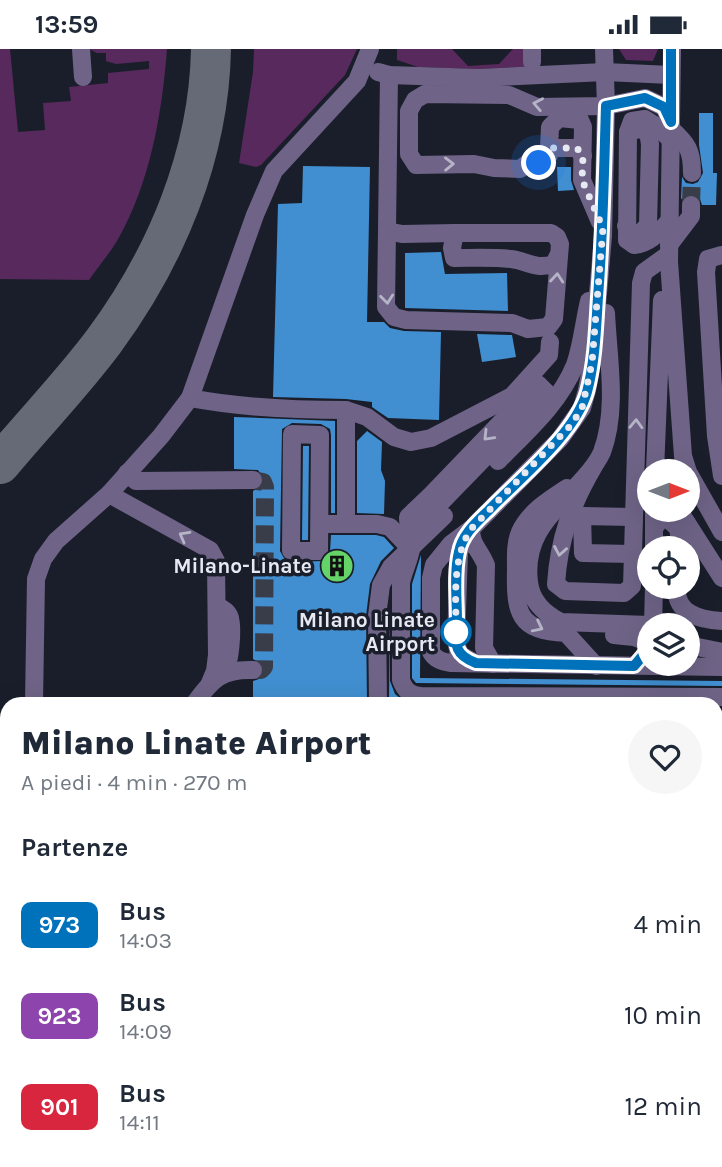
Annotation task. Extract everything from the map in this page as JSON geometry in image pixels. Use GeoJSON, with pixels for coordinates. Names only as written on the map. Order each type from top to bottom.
{"type":"FeatureCollection","features":[{"type":"Feature","properties":{"kind":"lane"},"geometry":{"type":"LineString","coordinates":[[81,49],[83,77]]}},
{"type":"Feature","properties":{"kind":"lane"},"geometry":{"type":"LineString","coordinates":[[34,697],[36,579],[43,559],[56,541],[109,494],[190,398],[255,215],[274,171],[357,81],[370,49]]}},
{"type":"Feature","properties":{"kind":"lane"},"geometry":{"type":"LineString","coordinates":[[604,49],[606,106],[603,232],[592,363],[582,408],[559,439],[471,529],[451,544],[435,565],[432,578],[431,646],[433,656],[440,661],[637,666]]}},
{"type":"Feature","properties":{"kind":"lane"},"geometry":{"type":"LineString","coordinates":[[672,49],[669,254],[683,456],[688,472],[722,532]]}},
{"type":"Feature","properties":{"kind":"lane"},"geometry":{"type":"LineString","coordinates":[[364,67],[389,75],[478,78],[605,72],[671,75]]}},
{"type":"Feature","properties":{"kind":"lane"},"geometry":{"type":"LineString","coordinates":[[387,231],[402,234],[551,233],[557,237],[560,244],[554,319],[548,327],[528,329],[512,324],[406,320],[394,317],[386,307],[389,75]]}},
{"type":"Feature","properties":{"kind":"lane"},"geometry":{"type":"LineString","coordinates":[[632,554],[583,553],[583,503],[601,473],[610,449],[613,426],[603,232],[582,180],[583,127],[580,120],[559,118],[550,127],[545,161],[528,163],[520,169],[474,164],[416,165],[409,153],[409,111],[415,100],[425,94],[509,95],[537,107],[606,106],[645,98],[664,107],[671,131]]}},
{"type":"Feature","properties":{"kind":"lane"},"geometry":{"type":"LineString","coordinates":[[670,220],[644,244],[634,244],[627,240],[628,132],[632,121],[645,118],[682,139],[692,155],[692,173]]}},
{"type":"Feature","properties":{"kind":"lane"},"geometry":{"type":"LineString","coordinates":[[549,148],[577,148],[583,156]]}},
{"type":"Feature","properties":{"kind":"lane"},"geometry":{"type":"LineString","coordinates":[[655,459],[661,303],[669,254],[691,216],[691,205]]}},
{"type":"Feature","properties":{"kind":"lane"},"geometry":{"type":"LineString","coordinates":[[378,697],[377,616],[381,585],[391,567],[549,409],[576,362],[603,232]]}},
{"type":"Feature","properties":{"kind":"lane"},"geometry":{"type":"LineString","coordinates":[[455,233],[452,248],[454,258],[514,259],[544,267],[554,264],[559,254]]}},
{"type":"Feature","properties":{"kind":"lane"},"geometry":{"type":"LineString","coordinates":[[611,409],[606,438],[579,493],[562,538],[556,585],[565,591],[624,593],[632,586],[641,283],[644,272],[669,254]]}},
{"type":"Feature","properties":{"kind":"lane"},"geometry":{"type":"LineString","coordinates":[[722,254],[708,259],[706,272],[716,436],[722,476]]}},
{"type":"Feature","properties":{"kind":"lane"},"geometry":{"type":"LineString","coordinates":[[190,398],[295,410],[346,410],[367,417],[394,437],[411,442],[431,438],[512,395],[549,355],[550,342]]}},
{"type":"Feature","properties":{"kind":"lane"},"geometry":{"type":"LineString","coordinates":[[565,382],[545,377],[538,384],[547,393],[424,521],[414,511],[408,517],[411,549],[401,583],[401,680],[404,688],[411,695],[722,697]]}},
{"type":"Feature","properties":{"kind":"lane"},"geometry":{"type":"LineString","coordinates":[[343,519],[346,410]]}},
{"type":"Feature","properties":{"kind":"lane"},"geometry":{"type":"LineString","coordinates":[[292,435],[320,435],[320,524],[319,551],[291,551],[292,435]]}},
{"type":"Feature","properties":{"kind":"lane"},"geometry":{"type":"LineString","coordinates":[[589,472],[533,539],[528,558],[530,587],[534,598],[549,616],[569,623],[637,625]]}},
{"type":"Feature","properties":{"kind":"lane"},"geometry":{"type":"LineString","coordinates":[[589,472],[538,509],[520,531],[517,543],[516,589],[519,611],[531,626],[546,632],[566,633],[596,666]]}},
{"type":"Feature","properties":{"kind":"lane"},"geometry":{"type":"LineString","coordinates":[[127,473],[136,481],[253,480]]}},
{"type":"Feature","properties":{"kind":"lane"},"geometry":{"type":"LineString","coordinates":[[109,494],[210,550],[216,561],[215,671],[200,697]]}},
{"type":"Feature","properties":{"kind":"lane"},"geometry":{"type":"LineString","coordinates":[[582,516],[632,517]]}},
{"type":"Feature","properties":{"kind":"lane"},"geometry":{"type":"LineString","coordinates":[[320,524],[343,519],[390,527],[411,549]]}},
{"type":"Feature","properties":{"kind":"lane"},"geometry":{"type":"LineString","coordinates":[[654,528],[660,520],[668,519],[683,536]]}},
{"type":"Feature","properties":{"kind":"lane"},"geometry":{"type":"LineString","coordinates":[[654,522],[654,536]]}},
{"type":"Feature","properties":{"kind":"lane"},"geometry":{"type":"LineString","coordinates":[[471,529],[471,540],[486,565],[484,664]]}},
{"type":"Feature","properties":{"kind":"lane"},"geometry":{"type":"LineString","coordinates":[[471,529],[459,552],[456,641],[459,654],[484,664]]}},
{"type":"Feature","properties":{"kind":"lane"},"geometry":{"type":"LineString","coordinates":[[700,556],[722,578]]}},
{"type":"Feature","properties":{"kind":"lane"},"geometry":{"type":"LineString","coordinates":[[677,599],[685,611],[692,615],[722,621]]}},
{"type":"Feature","properties":{"kind":"lane"},"geometry":{"type":"LineString","coordinates":[[210,683],[225,672],[230,662],[230,618],[225,610],[217,606]]}},
{"type":"Feature","properties":{"kind":"lane"},"geometry":{"type":"LineString","coordinates":[[601,625],[614,635],[637,638]]}},
{"type":"Feature","properties":{"kind":"lane"},"geometry":{"type":"LineString","coordinates":[[700,651],[722,662]]}},
{"type":"Feature","properties":{"kind":"lane"},"geometry":{"type":"LineString","coordinates":[[634,666],[637,662]]}},
{"type":"Feature","properties":{"kind":"lane"},"geometry":{"type":"LineString","coordinates":[[700,663],[722,662]]}},
{"type":"Feature","properties":{"kind":"lane"},"geometry":{"type":"LineString","coordinates":[[225,672],[253,670]]}},
{"type":"Feature","properties":{"kind":"shaded area"},"geometry":{"type":"Polygon","coordinates":[[[0,49],[10,49],[18,132],[45,130],[43,103],[71,101],[69,87],[108,83],[108,73],[149,69],[149,61],[116,64],[106,61],[106,53],[89,49],[167,49],[158,123],[138,196],[117,241],[89,280],[0,279],[0,49]]]}},
{"type":"Feature","properties":{"kind":"shaded area"},"geometry":{"type":"Polygon","coordinates":[[[254,49],[357,49],[345,75],[261,165],[256,167],[239,163],[254,49]]]}},
{"type":"Feature","properties":{"kind":"shaded area"},"geometry":{"type":"Polygon","coordinates":[[[397,49],[452,49],[468,66],[499,64],[513,49],[527,49],[527,63],[524,67],[477,69],[418,67],[397,60],[397,49]]]}},
{"type":"Feature","properties":{"kind":"shaded area"},"geometry":{"type":"Polygon","coordinates":[[[619,49],[658,49],[653,61],[626,60],[619,49]]]}},
{"type":"Feature","properties":{"kind":"building"},"geometry":{"type":"Polygon","coordinates":[[[699,113],[713,113],[716,205],[702,205],[700,199],[692,194],[681,199],[682,177],[686,183],[693,184],[698,182],[703,173],[699,145],[699,113]]]}},
{"type":"Feature","properties":{"kind":"building"},"geometry":{"type":"Polygon","coordinates":[[[303,166],[370,167],[367,322],[384,322],[390,328],[404,331],[441,332],[439,420],[388,418],[372,407],[372,402],[273,397],[278,204],[302,203],[303,166]]]}},
{"type":"Feature","properties":{"kind":"building"},"geometry":{"type":"Polygon","coordinates":[[[557,167],[571,167],[574,190],[558,191],[557,167]]]}},
{"type":"Feature","properties":{"kind":"building"},"geometry":{"type":"Polygon","coordinates":[[[441,252],[445,274],[507,273],[508,311],[405,308],[405,253],[441,252]]]}},
{"type":"Feature","properties":{"kind":"building"},"geometry":{"type":"Polygon","coordinates":[[[477,334],[512,335],[516,357],[482,362],[477,334]]]}},
{"type":"Feature","properties":{"kind":"building"},"geometry":{"type":"Polygon","coordinates":[[[234,417],[335,421],[335,513],[331,513],[330,429],[321,424],[292,423],[282,429],[280,551],[285,560],[291,562],[324,561],[330,552],[331,535],[376,535],[384,537],[394,548],[381,561],[370,584],[366,616],[367,697],[253,697],[253,681],[259,679],[264,671],[262,664],[253,659],[253,491],[262,486],[264,479],[258,470],[234,469],[234,417]]]}},
{"type":"Feature","properties":{"kind":"building"},"geometry":{"type":"Polygon","coordinates":[[[367,431],[382,442],[384,514],[357,513],[357,441],[367,431]]]}},
{"type":"Feature","properties":{"kind":"building"},"geometry":{"type":"Polygon","coordinates":[[[303,446],[309,446],[308,540],[302,540],[303,446]]]}},
{"type":"Feature","properties":{"kind":"building"},"geometry":{"type":"Polygon","coordinates":[[[421,555],[420,678],[722,681],[722,686],[416,683],[412,678],[412,584],[421,555]]]}},
{"type":"Feature","properties":{"kind":"building"},"geometry":{"type":"Polygon","coordinates":[[[390,607],[390,681],[399,697],[389,697],[390,607]]]}},
{"type":"Feature","properties":{"kind":"taxiway"},"geometry":{"type":"LineString","coordinates":[[0,464],[104,341],[147,275],[165,240],[193,166],[202,128],[211,49]]}},
{"type":"Feature","properties":{"kind":"tunnel"},"geometry":{"type":"LineString","coordinates":[[691,205],[692,173]]}},
{"type":"Feature","properties":{"kind":"tunnel"},"geometry":{"type":"LineString","coordinates":[[253,480],[263,482],[265,487],[264,667],[261,670],[253,670]]}},
{"type":"Feature","properties":{"kind":"bus line","name":"973"},"geometry":{"type":"LineString","coordinates":[[637,663],[634,666],[514,664],[476,663],[466,660],[459,654],[456,641],[458,565],[462,542],[471,529],[559,439],[582,408],[592,363],[603,236],[606,106],[645,98],[664,107],[671,122],[671,49]]}},
{"type":"Feature","properties":{"kind":"place","name":"Milano-Linate"},"geometry":{"type":"Point","coordinates":[337,566]}},
{"type":"Feature","properties":{"kind":"place","name":"Milano Linate Airport"},"geometry":{"type":"Point","coordinates":[456,632]}},
{"type":"Feature","properties":{"kind":"route"},"geometry":{"type":"LineString","coordinates":[[456,632],[456,641],[458,565],[462,542],[471,529],[572,424],[582,408],[592,363],[603,228],[582,180],[583,156],[577,148],[549,148],[545,161],[539,163]]}}]}
